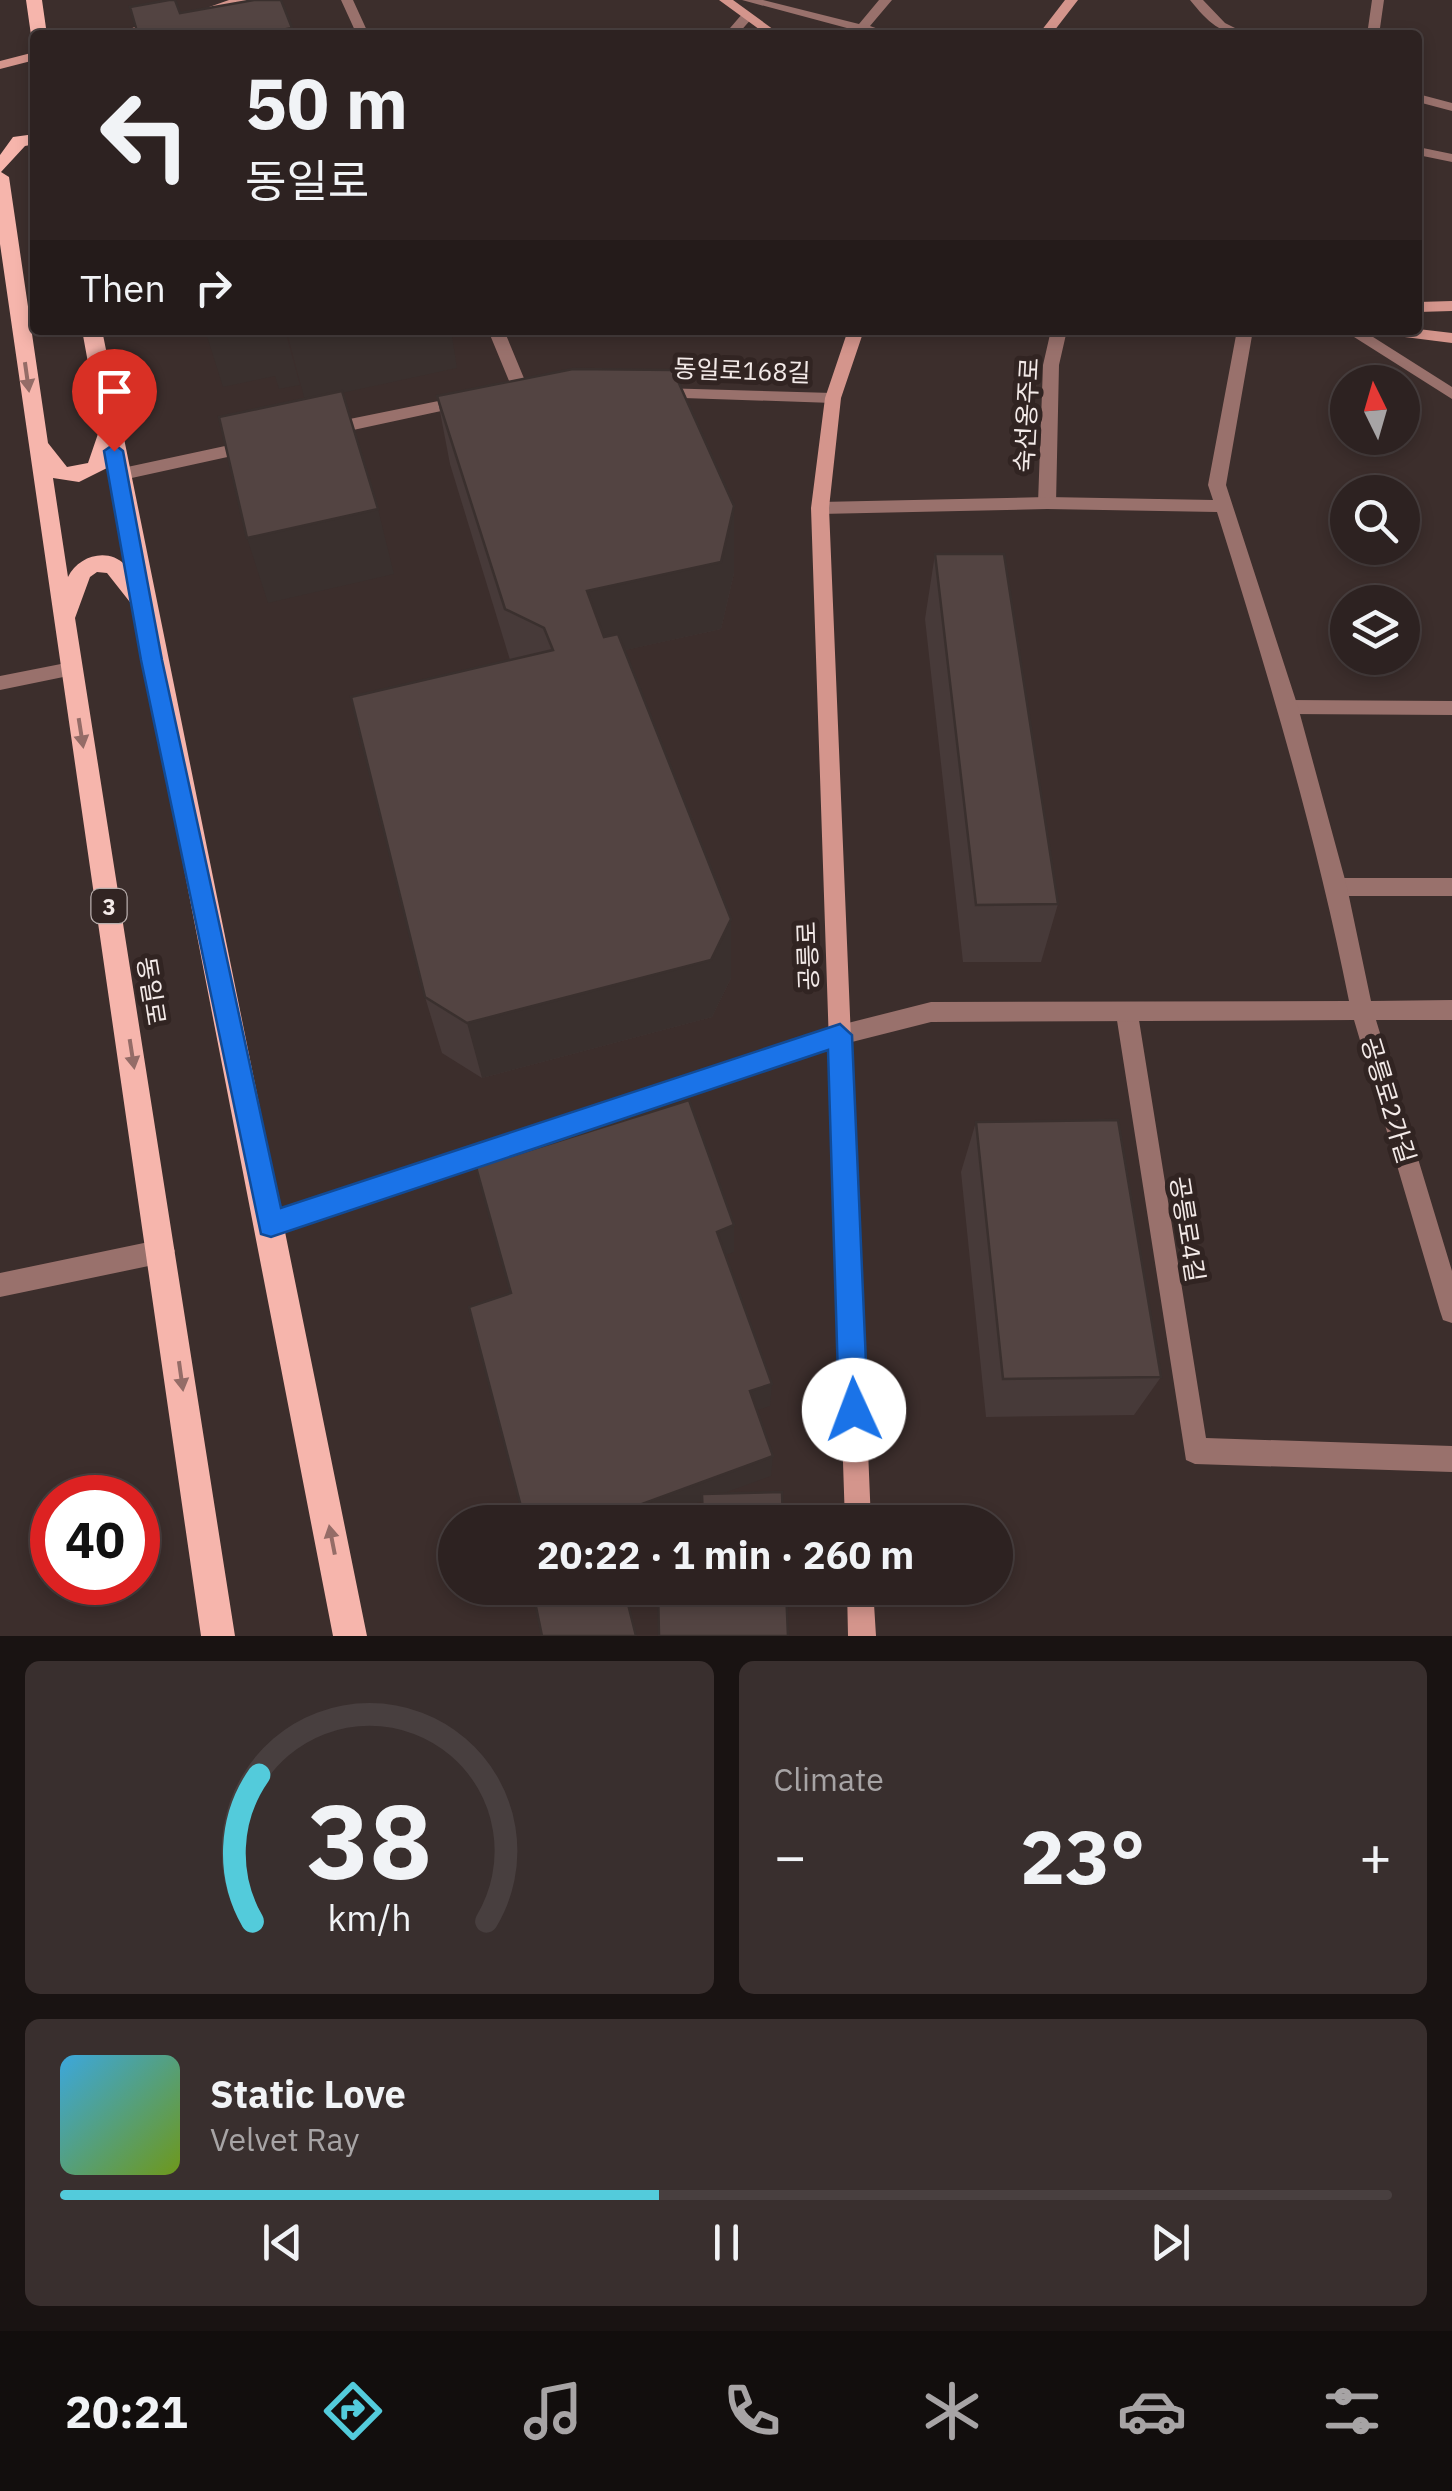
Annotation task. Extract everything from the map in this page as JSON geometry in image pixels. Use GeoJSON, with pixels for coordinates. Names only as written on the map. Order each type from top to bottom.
{"type":"FeatureCollection","features":[{"type":"Feature","properties":{"kind":"main road"},"geometry":{"type":"LineString","coordinates":[[34,0],[38,30]]}},
{"type":"Feature","properties":{"kind":"main road"},"geometry":{"type":"LineString","coordinates":[[0,168],[19,141],[30,140]]}},
{"type":"Feature","properties":{"kind":"main road","name":"동일로"},"geometry":{"type":"LineString","coordinates":[[0,177],[35,441],[163,1251],[218,1636]]}},
{"type":"Feature","properties":{"kind":"main road"},"geometry":{"type":"LineString","coordinates":[[93,335],[141,604],[271,1224],[350,1636]]}},
{"type":"Feature","properties":{"kind":"main road"},"geometry":{"type":"LineString","coordinates":[[35,441],[60,474],[79,474],[97,467],[110,426]]}},
{"type":"Feature","properties":{"kind":"main road"},"geometry":{"type":"LineString","coordinates":[[63,620],[81,573],[92,564],[113,565],[141,604]]}},
{"type":"Feature","properties":{"kind":"street"},"geometry":{"type":"LineString","coordinates":[[190,15],[243,0]]}},
{"type":"Feature","properties":{"kind":"street"},"geometry":{"type":"LineString","coordinates":[[347,0],[361,30]]}},
{"type":"Feature","properties":{"kind":"street"},"geometry":{"type":"LineString","coordinates":[[725,0],[767,30]]}},
{"type":"Feature","properties":{"kind":"street"},"geometry":{"type":"LineString","coordinates":[[752,0],[870,30]]}},
{"type":"Feature","properties":{"kind":"street"},"geometry":{"type":"LineString","coordinates":[[862,28],[886,0]]}},
{"type":"Feature","properties":{"kind":"street"},"geometry":{"type":"LineString","coordinates":[[1048,30],[1072,0]]}},
{"type":"Feature","properties":{"kind":"street"},"geometry":{"type":"LineString","coordinates":[[1196,0],[1220,26],[1231,30]]}},
{"type":"Feature","properties":{"kind":"street"},"geometry":{"type":"LineString","coordinates":[[1374,30],[1378,0]]}},
{"type":"Feature","properties":{"kind":"street"},"geometry":{"type":"LineString","coordinates":[[735,30],[748,16]]}},
{"type":"Feature","properties":{"kind":"street"},"geometry":{"type":"LineString","coordinates":[[135,30],[172,20]]}},
{"type":"Feature","properties":{"kind":"street"},"geometry":{"type":"LineString","coordinates":[[0,65],[30,57]]}},
{"type":"Feature","properties":{"kind":"street"},"geometry":{"type":"LineString","coordinates":[[1422,99],[1452,107]]}},
{"type":"Feature","properties":{"kind":"street"},"geometry":{"type":"LineString","coordinates":[[1422,151],[1452,158]]}},
{"type":"Feature","properties":{"kind":"street"},"geometry":{"type":"LineString","coordinates":[[1422,307],[1452,306]]}},
{"type":"Feature","properties":{"kind":"street"},"geometry":{"type":"LineString","coordinates":[[1422,334],[1452,338]]}},
{"type":"Feature","properties":{"kind":"street"},"geometry":{"type":"LineString","coordinates":[[498,335],[520,388]]}},
{"type":"Feature","properties":{"kind":"street","name":"공릉로"},"geometry":{"type":"LineString","coordinates":[[854,335],[833,398],[820,508],[857,1505]]}},
{"type":"Feature","properties":{"kind":"street","name":"숙선옹주로"},"geometry":{"type":"LineString","coordinates":[[1047,503],[1051,366],[1058,335]]}},
{"type":"Feature","properties":{"kind":"street","name":"공릉로2가길"},"geometry":{"type":"LineString","coordinates":[[1243,335],[1217,485],[1288,707],[1337,887],[1362,1010],[1452,1311]]}},
{"type":"Feature","properties":{"kind":"street"},"geometry":{"type":"LineString","coordinates":[[1359,335],[1452,394]]}},
{"type":"Feature","properties":{"kind":"street"},"geometry":{"type":"LineString","coordinates":[[501,392],[540,389]]}},
{"type":"Feature","properties":{"kind":"street","name":"동일로168길"},"geometry":{"type":"LineString","coordinates":[[638,392],[833,398]]}},
{"type":"Feature","properties":{"kind":"street"},"geometry":{"type":"LineString","coordinates":[[306,434],[482,396]]}},
{"type":"Feature","properties":{"kind":"street"},"geometry":{"type":"LineString","coordinates":[[118,476],[268,443]]}},
{"type":"Feature","properties":{"kind":"street"},"geometry":{"type":"LineString","coordinates":[[820,508],[1047,503],[1224,506]]}},
{"type":"Feature","properties":{"kind":"street"},"geometry":{"type":"LineString","coordinates":[[0,683],[71,669]]}},
{"type":"Feature","properties":{"kind":"street"},"geometry":{"type":"LineString","coordinates":[[1288,707],[1452,708]]}},
{"type":"Feature","properties":{"kind":"street"},"geometry":{"type":"LineString","coordinates":[[1337,887],[1452,887]]}},
{"type":"Feature","properties":{"kind":"street"},"geometry":{"type":"LineString","coordinates":[[271,1224],[840,1035],[930,1012],[1452,1010]]}},
{"type":"Feature","properties":{"kind":"street","name":"공릉로4길"},"geometry":{"type":"LineString","coordinates":[[1127,1014],[1195,1451],[1452,1459]]}},
{"type":"Feature","properties":{"kind":"street"},"geometry":{"type":"LineString","coordinates":[[0,1285],[163,1251]]}},
{"type":"Feature","properties":{"kind":"street"},"geometry":{"type":"LineString","coordinates":[[861,1605],[862,1636]]}},
{"type":"Feature","properties":{"kind":"building"},"geometry":{"type":"Polygon","coordinates":[[[175,0],[180,13],[254,0],[281,0],[292,28],[137,30],[130,7],[175,0]]]}},
{"type":"Feature","properties":{"kind":"building"},"geometry":{"type":"Polygon","coordinates":[[[573,369],[673,370],[734,506],[721,562],[587,591],[604,637],[618,634],[731,919],[711,960],[467,1023],[425,997],[351,697],[553,650],[544,628],[505,609],[437,396],[573,369]]]}},
{"type":"Feature","properties":{"kind":"building"},"geometry":{"type":"Polygon","coordinates":[[[342,391],[378,509],[247,538],[219,417],[342,391]]]}},
{"type":"Feature","properties":{"kind":"building"},"geometry":{"type":"Polygon","coordinates":[[[935,554],[1004,554],[1058,904],[976,905],[935,554]]]}},
{"type":"Feature","properties":{"kind":"building"},"geometry":{"type":"Polygon","coordinates":[[[689,1100],[734,1225],[717,1232],[772,1384],[750,1391],[773,1456],[639,1505],[521,1505],[469,1307],[511,1293],[476,1167],[689,1100]]]}},
{"type":"Feature","properties":{"kind":"building"},"geometry":{"type":"Polygon","coordinates":[[[1118,1120],[1161,1377],[1003,1379],[976,1122],[1118,1120]]]}},
{"type":"Feature","properties":{"kind":"building"},"geometry":{"type":"Polygon","coordinates":[[[782,1492],[782,1505],[702,1505],[702,1494],[782,1492]]]}},
{"type":"Feature","properties":{"kind":"building"},"geometry":{"type":"Polygon","coordinates":[[[536,1605],[628,1605],[636,1636],[542,1636],[536,1605]]]}},
{"type":"Feature","properties":{"kind":"building"},"geometry":{"type":"Polygon","coordinates":[[[658,1605],[787,1605],[788,1636],[659,1636],[658,1605]]]}},
{"type":"Feature","properties":{"kind":"route"},"geometry":{"type":"LineString","coordinates":[[114,451],[152,660],[271,1224],[840,1035],[854,1410]]}}]}
